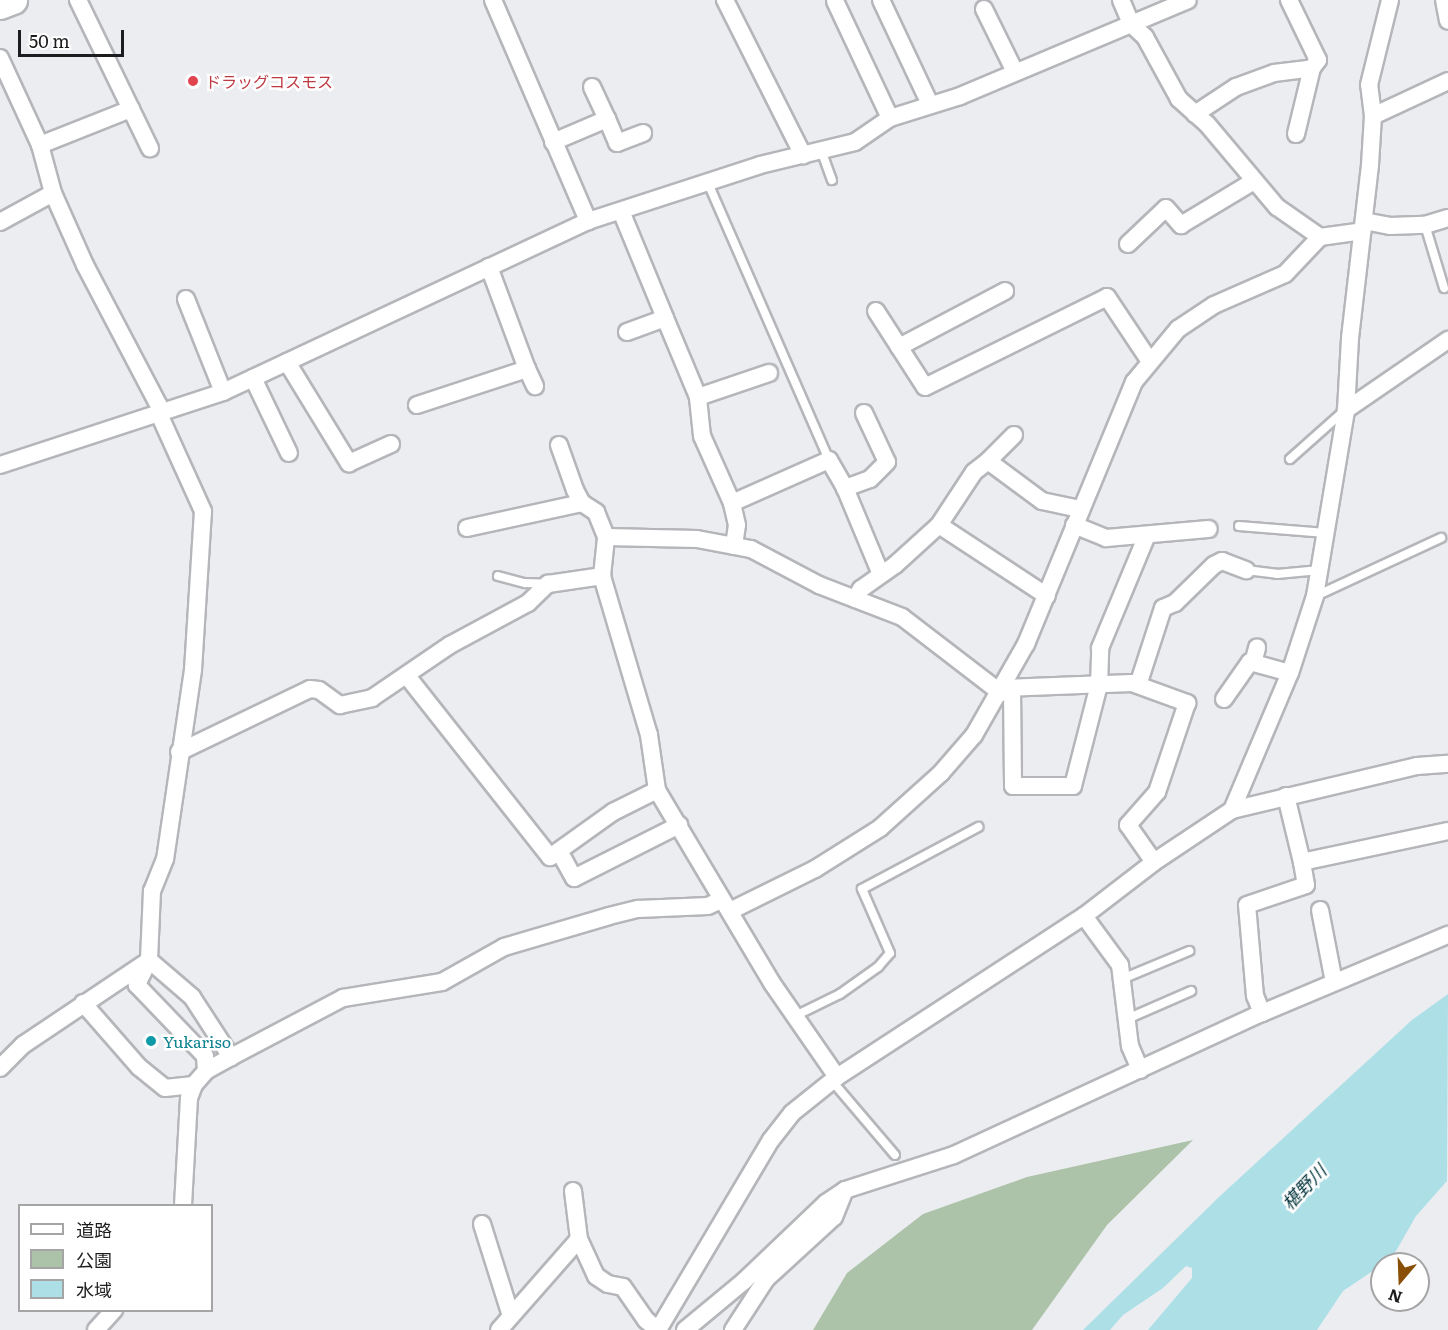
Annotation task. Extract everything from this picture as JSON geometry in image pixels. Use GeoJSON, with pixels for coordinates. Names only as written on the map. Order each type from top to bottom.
{"type":"FeatureCollection","features":[{"type":"Feature","properties":{"kind":"main road"},"geometry":{"type":"LineString","coordinates":[[0,5],[13,0]]}},
{"type":"Feature","properties":{"kind":"street"},"geometry":{"type":"LineString","coordinates":[[78,0],[150,148]]}},
{"type":"Feature","properties":{"kind":"street"},"geometry":{"type":"LineString","coordinates":[[493,0],[588,221]]}},
{"type":"Feature","properties":{"kind":"street"},"geometry":{"type":"LineString","coordinates":[[725,0],[803,155]]}},
{"type":"Feature","properties":{"kind":"street"},"geometry":{"type":"LineString","coordinates":[[881,0],[930,104]]}},
{"type":"Feature","properties":{"kind":"street"},"geometry":{"type":"LineString","coordinates":[[1120,0],[1131,24],[1145,37],[1179,99],[1277,207],[1320,237]]}},
{"type":"Feature","properties":{"kind":"street"},"geometry":{"type":"LineString","coordinates":[[0,465],[223,392],[588,221],[760,165],[855,142],[890,118],[1015,72],[1188,0]]}},
{"type":"Feature","properties":{"kind":"street"},"geometry":{"type":"LineString","coordinates":[[1289,0],[1318,60],[1312,68],[1296,134]]}},
{"type":"Feature","properties":{"kind":"street"},"geometry":{"type":"LineString","coordinates":[[1232,810],[1290,674],[1315,596],[1346,410],[1373,116],[1369,85],[1390,0]]}},
{"type":"Feature","properties":{"kind":"street"},"geometry":{"type":"LineString","coordinates":[[1444,0],[1448,21]]}},
{"type":"Feature","properties":{"kind":"street"},"geometry":{"type":"LineString","coordinates":[[835,1],[890,118]]}},
{"type":"Feature","properties":{"kind":"street"},"geometry":{"type":"LineString","coordinates":[[984,9],[1015,72]]}},
{"type":"Feature","properties":{"kind":"street"},"geometry":{"type":"LineString","coordinates":[[0,58],[40,145],[53,192],[85,266],[159,406],[159,414],[203,511],[193,670],[179,752],[165,859],[152,891],[149,960],[137,985],[206,1056],[206,1071]]}},
{"type":"Feature","properties":{"kind":"street"},"geometry":{"type":"LineString","coordinates":[[1195,114],[1236,87],[1274,73],[1312,68]]}},
{"type":"Feature","properties":{"kind":"street"},"geometry":{"type":"LineString","coordinates":[[1373,116],[1448,81]]}},
{"type":"Feature","properties":{"kind":"street"},"geometry":{"type":"LineString","coordinates":[[592,87],[617,143],[643,133]]}},
{"type":"Feature","properties":{"kind":"street"},"geometry":{"type":"LineString","coordinates":[[40,145],[131,109]]}},
{"type":"Feature","properties":{"kind":"street"},"geometry":{"type":"LineString","coordinates":[[553,142],[607,119]]}},
{"type":"Feature","properties":{"kind":"street"},"geometry":{"type":"LineString","coordinates":[[1128,244],[1166,208],[1181,225],[1254,181]]}},
{"type":"Feature","properties":{"kind":"street"},"geometry":{"type":"LineString","coordinates":[[0,222],[53,192]]}},
{"type":"Feature","properties":{"kind":"street"},"geometry":{"type":"LineString","coordinates":[[621,211],[698,397],[702,436],[732,503],[737,525],[734,546]]}},
{"type":"Feature","properties":{"kind":"street"},"geometry":{"type":"LineString","coordinates":[[183,1204],[189,1098],[194,1085],[206,1071],[231,1057],[343,998],[442,982],[504,948],[638,909],[726,905],[815,869],[880,828],[941,773],[974,735],[1006,690],[1134,382],[1149,360],[1195,316],[1285,274],[1320,237],[1363,226],[1425,225],[1448,219]]}},
{"type":"Feature","properties":{"kind":"street"},"geometry":{"type":"LineString","coordinates":[[489,267],[535,386]]}},
{"type":"Feature","properties":{"kind":"street"},"geometry":{"type":"LineString","coordinates":[[899,346],[1005,291]]}},
{"type":"Feature","properties":{"kind":"street"},"geometry":{"type":"LineString","coordinates":[[876,311],[925,387],[1107,297],[1149,360]]}},
{"type":"Feature","properties":{"kind":"street"},"geometry":{"type":"LineString","coordinates":[[186,299],[223,392]]}},
{"type":"Feature","properties":{"kind":"street"},"geometry":{"type":"LineString","coordinates":[[627,332],[665,318]]}},
{"type":"Feature","properties":{"kind":"street"},"geometry":{"type":"LineString","coordinates":[[1346,410],[1448,340]]}},
{"type":"Feature","properties":{"kind":"street"},"geometry":{"type":"LineString","coordinates":[[287,362],[350,463],[391,444]]}},
{"type":"Feature","properties":{"kind":"street"},"geometry":{"type":"LineString","coordinates":[[417,405],[527,369]]}},
{"type":"Feature","properties":{"kind":"street"},"geometry":{"type":"LineString","coordinates":[[698,397],[769,373]]}},
{"type":"Feature","properties":{"kind":"street"},"geometry":{"type":"LineString","coordinates":[[253,378],[289,453]]}},
{"type":"Feature","properties":{"kind":"street"},"geometry":{"type":"LineString","coordinates":[[845,488],[870,479],[887,462],[864,413]]}},
{"type":"Feature","properties":{"kind":"street"},"geometry":{"type":"LineString","coordinates":[[855,599],[880,572],[895,565],[939,525],[974,472],[1014,435]]}},
{"type":"Feature","properties":{"kind":"street"},"geometry":{"type":"LineString","coordinates":[[559,445],[582,503],[596,512],[606,537],[602,576],[649,735],[657,790],[835,1079]]}},
{"type":"Feature","properties":{"kind":"street"},"geometry":{"type":"LineString","coordinates":[[732,503],[829,460],[845,488],[880,572]]}},
{"type":"Feature","properties":{"kind":"street"},"geometry":{"type":"LineString","coordinates":[[988,461],[1042,501],[1077,517],[1106,538],[1209,529]]}},
{"type":"Feature","properties":{"kind":"street"},"geometry":{"type":"LineString","coordinates":[[467,528],[582,503]]}},
{"type":"Feature","properties":{"kind":"street"},"geometry":{"type":"LineString","coordinates":[[939,525],[1047,596]]}},
{"type":"Feature","properties":{"kind":"street"},"geometry":{"type":"LineString","coordinates":[[1006,690],[1013,786],[1073,786],[1099,685],[1100,648],[1146,534]]}},
{"type":"Feature","properties":{"kind":"street"},"geometry":{"type":"LineString","coordinates":[[606,537],[697,539],[751,549],[819,585],[902,616],[1006,690],[1138,685],[1187,703],[1157,792],[1128,825],[1154,862]]}},
{"type":"Feature","properties":{"kind":"street"},"geometry":{"type":"LineString","coordinates":[[1138,685],[1163,608],[1175,603],[1214,565],[1222,561],[1246,570]]}},
{"type":"Feature","properties":{"kind":"street"},"geometry":{"type":"LineString","coordinates":[[179,752],[310,689],[340,705],[354,705],[407,676],[450,645],[528,603],[548,584],[602,576]]}},
{"type":"Feature","properties":{"kind":"street"},"geometry":{"type":"LineString","coordinates":[[1224,699],[1255,655],[1290,674]]}},
{"type":"Feature","properties":{"kind":"street"},"geometry":{"type":"LineString","coordinates":[[407,676],[550,857],[613,812],[657,790]]}},
{"type":"Feature","properties":{"kind":"street"},"geometry":{"type":"LineString","coordinates":[[573,1191],[579,1239],[596,1275],[608,1284],[623,1287],[646,1320],[658,1330],[771,1140],[792,1113],[835,1079],[1084,916],[1154,862],[1232,810],[1417,766],[1448,764]]}},
{"type":"Feature","properties":{"kind":"street"},"geometry":{"type":"LineString","coordinates":[[1262,1013],[1255,996],[1247,905],[1306,885],[1286,796]]}},
{"type":"Feature","properties":{"kind":"street"},"geometry":{"type":"LineString","coordinates":[[559,851],[574,878],[679,825]]}},
{"type":"Feature","properties":{"kind":"street"},"geometry":{"type":"LineString","coordinates":[[1302,862],[1448,831]]}},
{"type":"Feature","properties":{"kind":"street"},"geometry":{"type":"LineString","coordinates":[[1320,910],[1334,982]]}},
{"type":"Feature","properties":{"kind":"street"},"geometry":{"type":"LineString","coordinates":[[1084,916],[1120,965],[1130,1046],[1140,1070]]}},
{"type":"Feature","properties":{"kind":"street"},"geometry":{"type":"LineString","coordinates":[[684,1330],[778,1250],[826,1203],[845,1190],[954,1155],[1262,1013],[1448,935]]}},
{"type":"Feature","properties":{"kind":"street"},"geometry":{"type":"LineString","coordinates":[[0,1068],[23,1045],[149,960]]}},
{"type":"Feature","properties":{"kind":"street"},"geometry":{"type":"LineString","coordinates":[[149,960],[192,997],[231,1057]]}},
{"type":"Feature","properties":{"kind":"street"},"geometry":{"type":"LineString","coordinates":[[83,1003],[139,1067],[165,1088],[194,1085]]}},
{"type":"Feature","properties":{"kind":"street"},"geometry":{"type":"LineString","coordinates":[[733,1330],[766,1279],[834,1217],[845,1190]]}},
{"type":"Feature","properties":{"kind":"street"},"geometry":{"type":"LineString","coordinates":[[482,1224],[511,1316]]}},
{"type":"Feature","properties":{"kind":"street"},"geometry":{"type":"LineString","coordinates":[[499,1330],[579,1239]]}},
{"type":"Feature","properties":{"kind":"street"},"geometry":{"type":"LineString","coordinates":[[96,1330],[113,1312]]}},
{"type":"Feature","properties":{"kind":"lane"},"geometry":{"type":"LineString","coordinates":[[821,150],[832,180]]}},
{"type":"Feature","properties":{"kind":"lane"},"geometry":{"type":"LineString","coordinates":[[708,183],[829,460]]}},
{"type":"Feature","properties":{"kind":"lane"},"geometry":{"type":"LineString","coordinates":[[1425,225],[1444,288]]}},
{"type":"Feature","properties":{"kind":"lane"},"geometry":{"type":"LineString","coordinates":[[1290,459],[1346,410]]}},
{"type":"Feature","properties":{"kind":"lane"},"geometry":{"type":"LineString","coordinates":[[1239,526],[1326,533]]}},
{"type":"Feature","properties":{"kind":"lane"},"geometry":{"type":"LineString","coordinates":[[1315,596],[1441,538]]}},
{"type":"Feature","properties":{"kind":"lane"},"geometry":{"type":"LineString","coordinates":[[1246,570],[1277,574],[1320,570]]}},
{"type":"Feature","properties":{"kind":"lane"},"geometry":{"type":"LineString","coordinates":[[498,576],[525,583],[548,584]]}},
{"type":"Feature","properties":{"kind":"lane"},"geometry":{"type":"LineString","coordinates":[[795,1016],[840,994],[878,967],[890,953],[862,889],[978,827]]}},
{"type":"Feature","properties":{"kind":"lane"},"geometry":{"type":"LineString","coordinates":[[1122,979],[1189,951]]}},
{"type":"Feature","properties":{"kind":"lane"},"geometry":{"type":"LineString","coordinates":[[1127,1019],[1191,991]]}},
{"type":"Feature","properties":{"kind":"lane"},"geometry":{"type":"LineString","coordinates":[[835,1079],[895,1155]]}},
{"type":"Feature","properties":{"kind":"green space"},"geometry":{"type":"Polygon","coordinates":[[[1193,1140],[1107,1225],[1032,1330],[813,1330],[847,1273],[923,1214],[1027,1177],[1193,1140]]]}},
{"type":"Feature","properties":{"kind":"water","name":"椹野川"},"geometry":{"type":"Polygon","coordinates":[[[1448,994],[1447,1181],[1416,1216],[1395,1252],[1370,1252],[1370,1273],[1343,1291],[1317,1330],[1148,1330],[1192,1278],[1192,1268],[1186,1266],[1163,1288],[1123,1315],[1110,1330],[1083,1330],[1220,1196],[1412,1020],[1448,994]]]}},
{"type":"Feature","properties":{"kind":"place","name":"ドラッグコスモス"},"geometry":{"type":"Point","coordinates":[193,81]}},
{"type":"Feature","properties":{"kind":"place","name":"Yukariso"},"geometry":{"type":"Point","coordinates":[151,1041]}}]}
